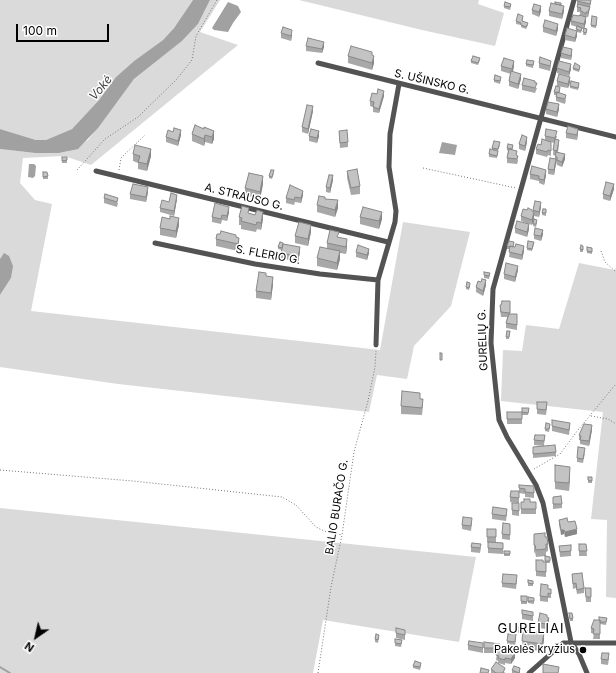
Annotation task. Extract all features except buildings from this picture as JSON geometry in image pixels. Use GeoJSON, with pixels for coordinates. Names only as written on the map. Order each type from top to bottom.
{"type":"FeatureCollection","features":[{"type":"Feature","properties":{"kind":"street","name":"GURELIŲ G."},"geometry":{"type":"LineString","coordinates":[[574,0],[493,288],[491,344],[499,420],[528,472],[543,503],[571,642],[580,654],[587,673]]}},
{"type":"Feature","properties":{"kind":"street","name":"S. UŠINSKO G."},"geometry":{"type":"LineString","coordinates":[[318,63],[616,137]]}},
{"type":"Feature","properties":{"kind":"street"},"geometry":{"type":"LineString","coordinates":[[376,345],[378,280],[395,222],[396,211],[389,167],[390,134],[399,84]]}},
{"type":"Feature","properties":{"kind":"street","name":"A. STRAUSO G."},"geometry":{"type":"LineString","coordinates":[[96,171],[388,242]]}},
{"type":"Feature","properties":{"kind":"street","name":"S. FLERIO G."},"geometry":{"type":"LineString","coordinates":[[155,243],[255,264],[320,274],[378,280]]}},
{"type":"Feature","properties":{"kind":"street"},"geometry":{"type":"LineString","coordinates":[[529,673],[563,643],[616,643]]}},
{"type":"Feature","properties":{"kind":"path"},"geometry":{"type":"LineString","coordinates":[[77,170],[105,139],[138,117],[176,80],[192,60],[196,36],[217,0]]}},
{"type":"Feature","properties":{"kind":"path"},"geometry":{"type":"LineString","coordinates":[[117,176],[121,158],[145,135]]}},
{"type":"Feature","properties":{"kind":"path"},"geometry":{"type":"LineString","coordinates":[[423,168],[520,189]]}},
{"type":"Feature","properties":{"kind":"path"},"geometry":{"type":"LineString","coordinates":[[601,251],[605,262],[616,272]]}},
{"type":"Feature","properties":{"kind":"path","name":"BALIO BURAČO G."},"geometry":{"type":"LineString","coordinates":[[318,673],[331,587],[342,535],[354,452],[368,401],[375,367],[376,345]]}},
{"type":"Feature","properties":{"kind":"path"},"geometry":{"type":"LineString","coordinates":[[528,472],[560,454],[616,384]]}},
{"type":"Feature","properties":{"kind":"path"},"geometry":{"type":"LineString","coordinates":[[591,416],[608,419],[616,424]]}},
{"type":"Feature","properties":{"kind":"path"},"geometry":{"type":"LineString","coordinates":[[0,470],[133,481],[282,497],[296,505],[316,527],[324,532],[342,535]]}},
{"type":"Feature","properties":{"kind":"shaded area"},"geometry":{"type":"Polygon","coordinates":[[[0,0],[193,0],[174,28],[163,40],[134,61],[116,77],[99,100],[72,129],[46,140],[36,140],[0,129],[0,0]]]}},
{"type":"Feature","properties":{"kind":"shaded area"},"geometry":{"type":"Polygon","coordinates":[[[193,0],[210,0],[198,24],[182,41],[134,79],[98,128],[78,149],[59,153],[35,153],[0,149],[0,129],[36,140],[46,140],[72,129],[99,100],[116,77],[134,61],[163,40],[174,28],[193,0]]]}},
{"type":"Feature","properties":{"kind":"shaded area"},"geometry":{"type":"Polygon","coordinates":[[[210,0],[220,0],[200,32],[238,45],[91,165],[64,156],[23,158],[20,183],[35,200],[52,204],[31,311],[380,350],[403,222],[470,232],[451,306],[414,346],[407,379],[377,375],[369,412],[118,384],[0,367],[0,295],[11,278],[4,254],[0,259],[0,149],[35,153],[59,153],[69,151],[88,140],[134,79],[182,41],[198,24],[210,0]]]}},
{"type":"Feature","properties":{"kind":"shaded area"},"geometry":{"type":"Polygon","coordinates":[[[299,0],[479,0],[478,4],[504,13],[495,46],[299,0]]]}},
{"type":"Feature","properties":{"kind":"shaded area"},"geometry":{"type":"Polygon","coordinates":[[[228,2],[238,6],[241,12],[228,32],[214,30],[212,28],[228,2]]]}},
{"type":"Feature","properties":{"kind":"shaded area"},"geometry":{"type":"Polygon","coordinates":[[[442,142],[457,145],[455,155],[439,153],[442,142]]]}},
{"type":"Feature","properties":{"kind":"shaded area"},"geometry":{"type":"Polygon","coordinates":[[[29,164],[34,164],[36,166],[35,176],[33,178],[28,177],[29,164]]]}},
{"type":"Feature","properties":{"kind":"shaded area"},"geometry":{"type":"Polygon","coordinates":[[[4,253],[9,256],[13,266],[11,278],[0,295],[0,259],[4,253]]]}},
{"type":"Feature","properties":{"kind":"shaded area"},"geometry":{"type":"Polygon","coordinates":[[[579,263],[615,270],[616,267],[616,598],[606,597],[607,520],[591,519],[603,412],[501,401],[503,350],[522,351],[526,325],[559,329],[579,263]]]}},
{"type":"Feature","properties":{"kind":"shaded area"},"geometry":{"type":"Polygon","coordinates":[[[0,508],[476,557],[459,642],[323,620],[313,673],[0,673],[0,508]]]}},
{"type":"Feature","properties":{"kind":"waterway"},"geometry":{"type":"LineString","coordinates":[[0,667],[10,673]]}},
{"type":"Feature","properties":{"kind":"place","name":"Pakelės kryžius"},"geometry":{"type":"Point","coordinates":[583,650]}},
{"type":"Feature","properties":{"kind":"district","name":"GURELIAI"},"geometry":{"type":"Point","coordinates":[531,629]}},
{"type":"Feature","properties":{"kind":"water label","name":"Vokė"},"geometry":{"type":"Point","coordinates":[101,88]}}]}
